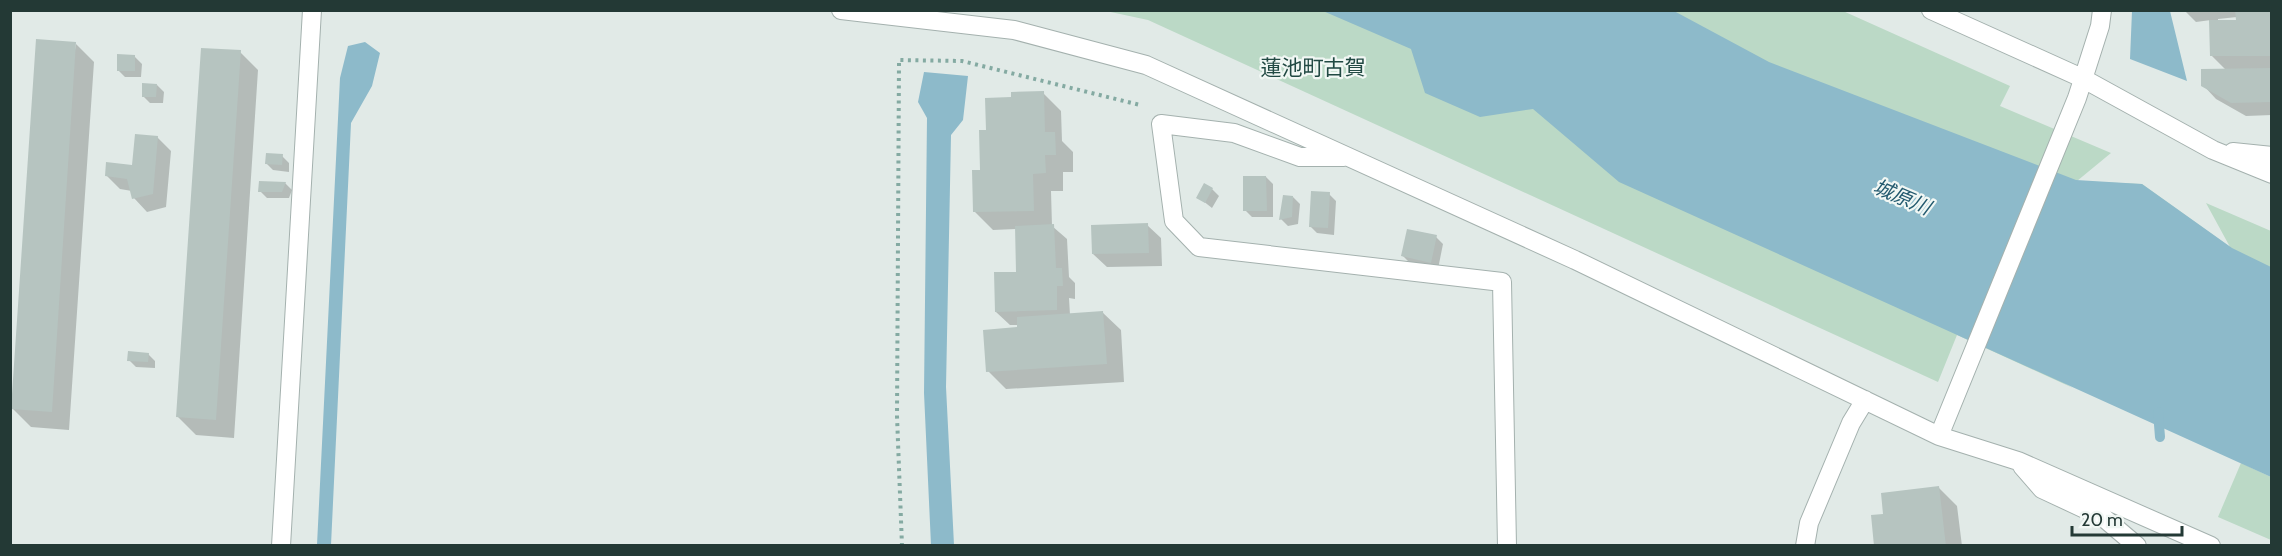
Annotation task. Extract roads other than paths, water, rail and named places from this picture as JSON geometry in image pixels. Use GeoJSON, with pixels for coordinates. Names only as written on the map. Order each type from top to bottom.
{"type":"FeatureCollection","features":[{"type":"Feature","properties":{"kind":"street"},"geometry":{"type":"LineString","coordinates":[[281,546],[312,10]]}},
{"type":"Feature","properties":{"kind":"street"},"geometry":{"type":"LineString","coordinates":[[841,10],[1014,30],[1146,65],[1575,260],[1939,436],[2019,461],[2211,546]]}},
{"type":"Feature","properties":{"kind":"street"},"geometry":{"type":"LineString","coordinates":[[1931,10],[2082,78],[2213,150],[2271,174]]}},
{"type":"Feature","properties":{"kind":"street"},"geometry":{"type":"LineString","coordinates":[[1939,436],[2077,98],[2100,26],[2102,10]]}},
{"type":"Feature","properties":{"kind":"street"},"geometry":{"type":"LineString","coordinates":[[1349,157],[1300,158],[1234,133],[1161,124],[1174,221],[1199,247],[1502,282],[1508,546]]}},
{"type":"Feature","properties":{"kind":"street"},"geometry":{"type":"LineString","coordinates":[[2213,150],[2271,156]]}},
{"type":"Feature","properties":{"kind":"street"},"geometry":{"type":"LineString","coordinates":[[1805,546],[1809,523],[1851,423],[1865,400]]}},
{"type":"Feature","properties":{"kind":"street"},"geometry":{"type":"LineString","coordinates":[[2019,461],[2042,489],[2104,518],[2138,546]]}},
{"type":"Feature","properties":{"kind":"water","name":"城原川"},"geometry":{"type":"Polygon","coordinates":[[[1323,11],[1674,11],[1769,62],[2076,180],[2142,184],[2232,248],[2271,267],[2271,477],[1619,182],[1533,109],[1480,117],[1425,93],[1411,49],[1323,11]]]}},
{"type":"Feature","properties":{"kind":"water"},"geometry":{"type":"Polygon","coordinates":[[[2132,11],[2170,11],[2187,81],[2130,59],[2132,11]]]}},
{"type":"Feature","properties":{"kind":"water"},"geometry":{"type":"Polygon","coordinates":[[[365,42],[380,53],[372,86],[351,123],[331,545],[317,545],[340,78],[348,46],[365,42]]]}},
{"type":"Feature","properties":{"kind":"water"},"geometry":{"type":"Polygon","coordinates":[[[924,72],[968,76],[963,120],[951,135],[946,387],[954,545],[931,545],[924,393],[927,118],[918,102],[924,72]]]}},
{"type":"Feature","properties":{"kind":"waterway"},"geometry":{"type":"LineString","coordinates":[[2158,412],[2160,437]]}},
{"type":"Feature","properties":{"kind":"district","name":"蓮池町古賀"},"geometry":{"type":"Point","coordinates":[1313,68]}}]}
